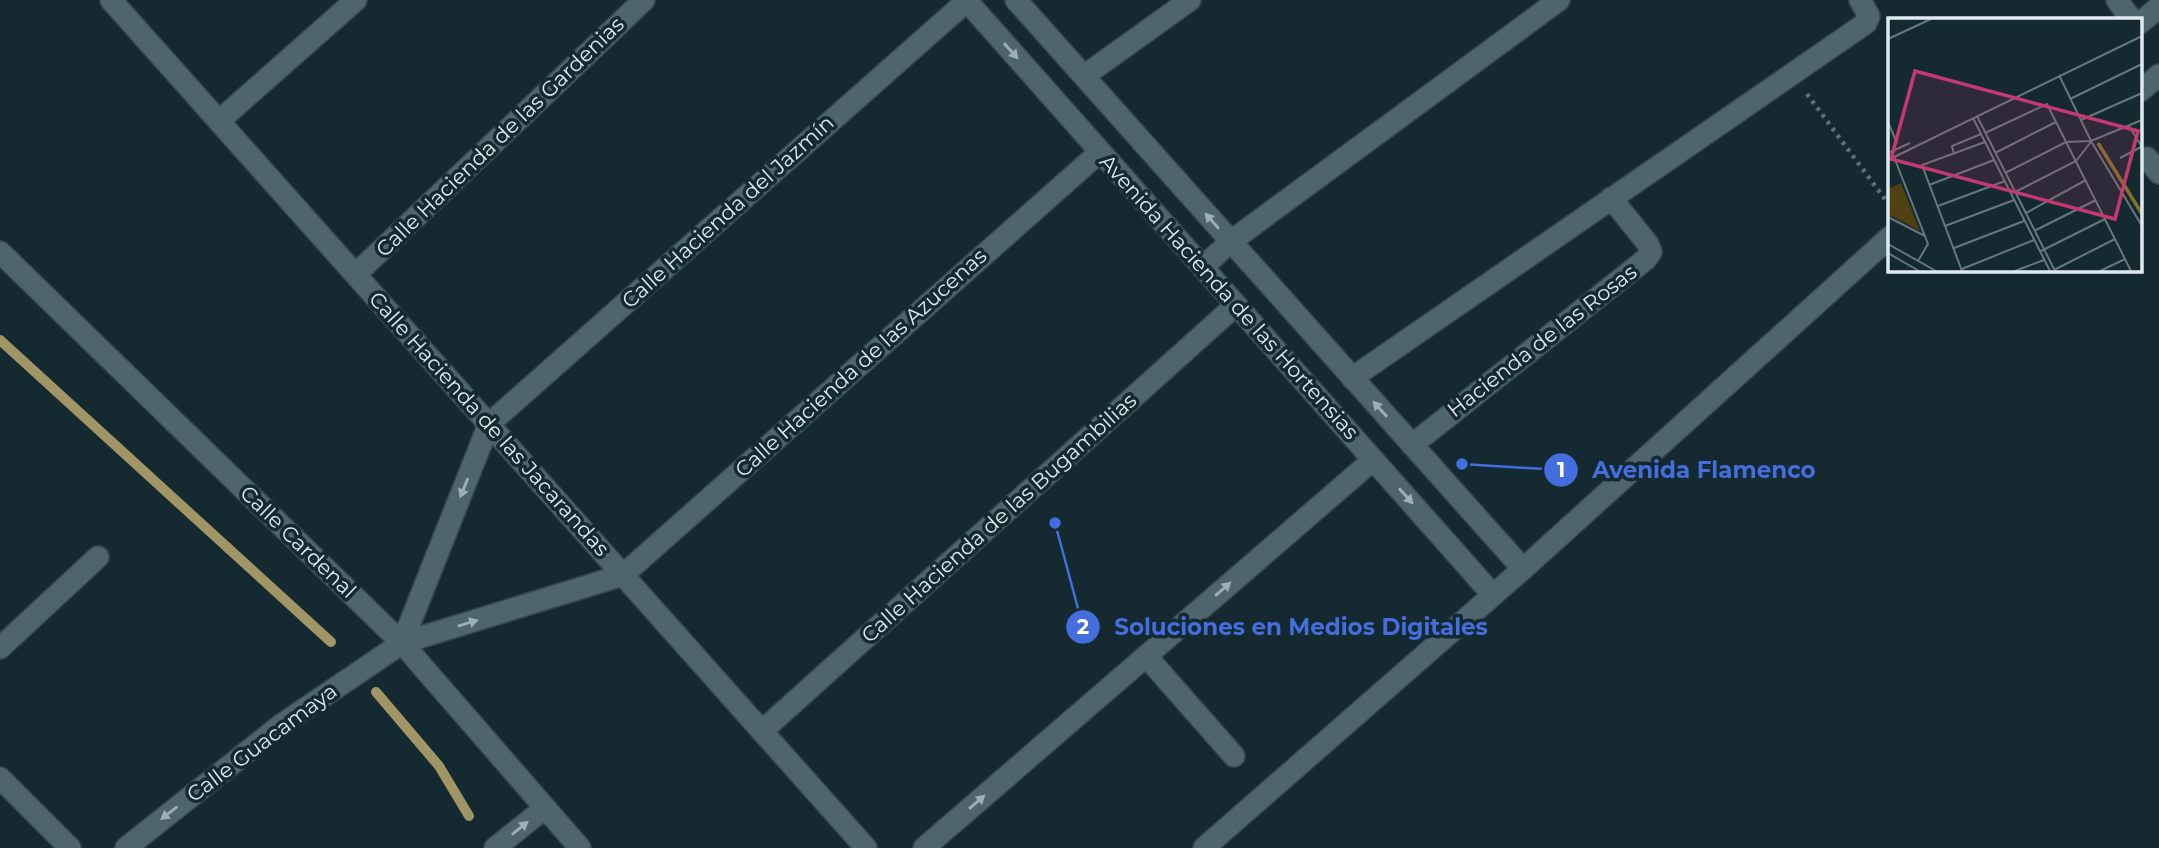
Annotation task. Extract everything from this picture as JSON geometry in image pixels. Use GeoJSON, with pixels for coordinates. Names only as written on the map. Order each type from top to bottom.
{"type":"FeatureCollection","features":[{"type":"Feature","properties":{"kind":"street","name":"Calle Hacienda de las Jacarandas"},"geometry":{"type":"LineString","coordinates":[[111,0],[866,848]]}},
{"type":"Feature","properties":{"kind":"street"},"geometry":{"type":"LineString","coordinates":[[219,121],[356,0]]}},
{"type":"Feature","properties":{"kind":"street","name":"Calle Hacienda de las Gardenias"},"geometry":{"type":"LineString","coordinates":[[356,275],[645,0]]}},
{"type":"Feature","properties":{"kind":"street","name":"Avenida Hacienda de las Hortensias"},"geometry":{"type":"LineString","coordinates":[[967,0],[1493,595]]}},
{"type":"Feature","properties":{"kind":"street","name":"Calle Hacienda del Jazmín"},"geometry":{"type":"LineString","coordinates":[[489,424],[967,0]]}},
{"type":"Feature","properties":{"kind":"street","name":"Avenida Hacienda de las Hortensias"},"geometry":{"type":"LineString","coordinates":[[1016,0],[1523,569]]}},
{"type":"Feature","properties":{"kind":"street"},"geometry":{"type":"LineString","coordinates":[[1084,76],[1190,0]]}},
{"type":"Feature","properties":{"kind":"street"},"geometry":{"type":"LineString","coordinates":[[1203,267],[1230,242],[1559,0]]}},
{"type":"Feature","properties":{"kind":"street"},"geometry":{"type":"LineString","coordinates":[[2117,0],[2130,18]]}},
{"type":"Feature","properties":{"kind":"street"},"geometry":{"type":"LineString","coordinates":[[2142,21],[2159,7]]}},
{"type":"Feature","properties":{"kind":"street"},"geometry":{"type":"LineString","coordinates":[[1352,378],[1866,23],[1864,8]]}},
{"type":"Feature","properties":{"kind":"street"},"geometry":{"type":"LineString","coordinates":[[2142,89],[2159,75]]}},
{"type":"Feature","properties":{"kind":"street","name":"Calle Hacienda de las Azucenas"},"geometry":{"type":"LineString","coordinates":[[623,575],[1100,152]]}},
{"type":"Feature","properties":{"kind":"street","name":"Hacienda de las Rosas"},"geometry":{"type":"LineString","coordinates":[[1412,444],[1646,259],[1651,252],[1648,244],[1611,198]]}},
{"type":"Feature","properties":{"kind":"street"},"geometry":{"type":"LineString","coordinates":[[1205,848],[1523,569],[1888,238]]}},
{"type":"Feature","properties":{"kind":"street","name":"Calle Cardenal"},"geometry":{"type":"LineString","coordinates":[[0,252],[402,643],[580,848]]}},
{"type":"Feature","properties":{"kind":"street","name":"Calle Hacienda de las Bugambilias"},"geometry":{"type":"LineString","coordinates":[[762,731],[1236,304]]}},
{"type":"Feature","properties":{"kind":"street"},"geometry":{"type":"LineString","coordinates":[[402,643],[489,424]]}},
{"type":"Feature","properties":{"kind":"street"},"geometry":{"type":"LineString","coordinates":[[925,848],[1373,460]]}},
{"type":"Feature","properties":{"kind":"street"},"geometry":{"type":"LineString","coordinates":[[0,648],[98,557]]}},
{"type":"Feature","properties":{"kind":"street","name":"Calle Guacamaya"},"geometry":{"type":"LineString","coordinates":[[126,848],[281,725],[402,643],[623,575]]}},
{"type":"Feature","properties":{"kind":"street"},"geometry":{"type":"LineString","coordinates":[[1146,656],[1234,757]]}},
{"type":"Feature","properties":{"kind":"street"},"geometry":{"type":"LineString","coordinates":[[0,778],[70,848]]}},
{"type":"Feature","properties":{"kind":"street"},"geometry":{"type":"LineString","coordinates":[[495,848],[545,808]]}},
{"type":"Feature","properties":{"kind":"path"},"geometry":{"type":"LineString","coordinates":[[1793,75],[1888,205]]}},
{"type":"Feature","properties":{"kind":"waterway"},"geometry":{"type":"LineString","coordinates":[[0,340],[331,642]]}},
{"type":"Feature","properties":{"kind":"waterway"},"geometry":{"type":"LineString","coordinates":[[376,692],[439,766],[469,816]]}},
{"type":"Feature","properties":{"kind":"place","name":"Avenida Flamenco"},"geometry":{"type":"Point","coordinates":[1462,464]}},
{"type":"Feature","properties":{"kind":"place","name":"Soluciones en Medios Digitales"},"geometry":{"type":"Point","coordinates":[1055,523]}}]}
